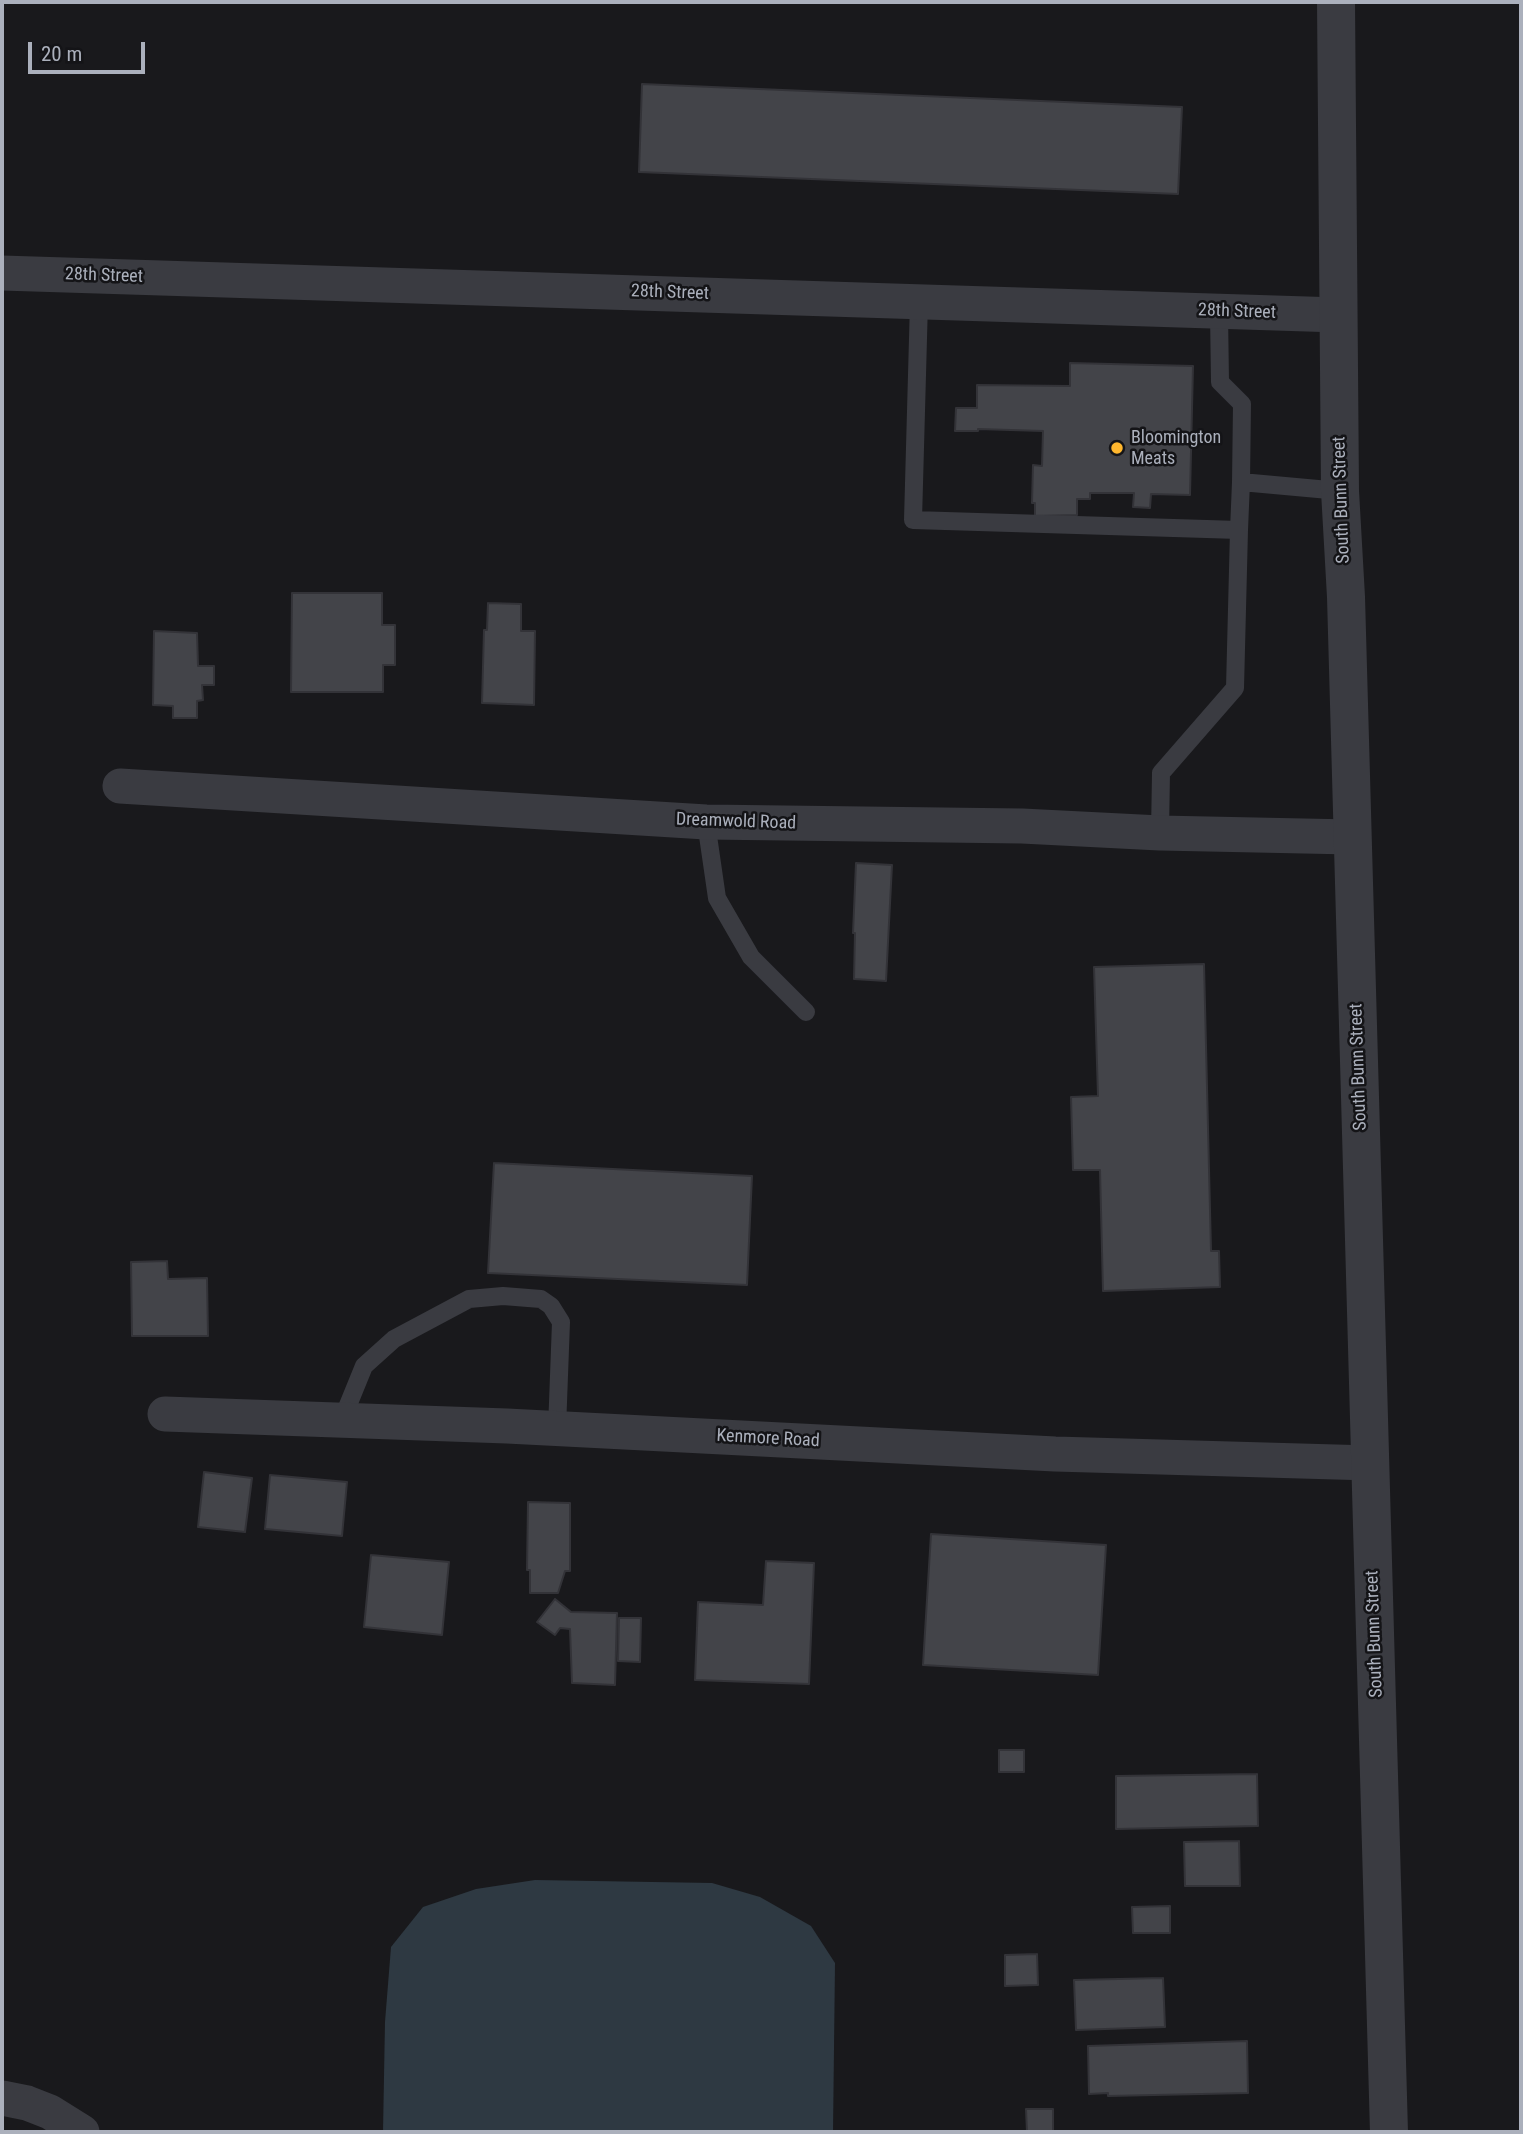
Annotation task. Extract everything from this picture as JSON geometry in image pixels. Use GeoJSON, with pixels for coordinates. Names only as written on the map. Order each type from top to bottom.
{"type":"FeatureCollection","features":[{"type":"Feature","properties":{"kind":"street","name":"South Bunn Street"},"geometry":{"type":"LineString","coordinates":[[1336,2],[1340,491],[1345,571],[1389,2132]]}},
{"type":"Feature","properties":{"kind":"street","name":"28th Street"},"geometry":{"type":"LineString","coordinates":[[2,273],[1339,316]]}},
{"type":"Feature","properties":{"kind":"street","name":"Dreamwold Road"},"geometry":{"type":"LineString","coordinates":[[120,786],[706,822],[1022,826],[1160,833],[1352,837]]}},
{"type":"Feature","properties":{"kind":"street","name":"Kenmore Road"},"geometry":{"type":"LineString","coordinates":[[165,1414],[557,1429],[1055,1454],[1371,1462]]}},
{"type":"Feature","properties":{"kind":"street"},"geometry":{"type":"LineString","coordinates":[[2,2098],[27,2103],[50,2112],[82,2132]]}},
{"type":"Feature","properties":{"kind":"lane"},"geometry":{"type":"LineString","coordinates":[[919,302],[913,520],[1239,530]]}},
{"type":"Feature","properties":{"kind":"lane"},"geometry":{"type":"LineString","coordinates":[[1160,833],[1161,773],[1235,688],[1242,404],[1220,382],[1219,312]]}},
{"type":"Feature","properties":{"kind":"lane"},"geometry":{"type":"LineString","coordinates":[[1241,482],[1340,491]]}},
{"type":"Feature","properties":{"kind":"lane"},"geometry":{"type":"LineString","coordinates":[[706,822],[717,898],[751,957],[806,1012]]}},
{"type":"Feature","properties":{"kind":"lane"},"geometry":{"type":"LineString","coordinates":[[342,1420],[364,1366],[394,1339],[468,1299],[503,1296],[541,1299],[551,1306],[561,1322],[557,1429]]}},
{"type":"Feature","properties":{"kind":"shaded area"},"geometry":{"type":"Polygon","coordinates":[[[535,1880],[712,1883],[760,1897],[811,1926],[835,1963],[833,2132],[383,2132],[385,2022],[391,1947],[423,1907],[476,1889],[535,1880]]]}},
{"type":"Feature","properties":{"kind":"building"},"geometry":{"type":"Polygon","coordinates":[[[642,84],[1182,107],[1178,194],[639,172],[642,84]]]}},
{"type":"Feature","properties":{"kind":"building","name":"Bloomington Meats"},"geometry":{"type":"Polygon","coordinates":[[[1070,363],[1193,366],[1190,495],[1151,494],[1150,508],[1133,507],[1134,493],[1090,493],[1090,499],[1077,499],[1077,515],[1035,516],[1035,503],[1032,503],[1033,465],[1042,466],[1043,431],[955,431],[956,408],[977,408],[977,385],[1070,386],[1070,363]]]}},
{"type":"Feature","properties":{"kind":"building"},"geometry":{"type":"Polygon","coordinates":[[[292,593],[382,593],[382,625],[395,625],[395,665],[383,665],[383,692],[291,692],[292,593]]]}},
{"type":"Feature","properties":{"kind":"building"},"geometry":{"type":"Polygon","coordinates":[[[488,603],[521,604],[521,631],[535,631],[534,705],[482,703],[484,630],[487,630],[488,603]]]}},
{"type":"Feature","properties":{"kind":"building"},"geometry":{"type":"Polygon","coordinates":[[[154,631],[197,633],[198,666],[214,666],[214,685],[202,685],[203,700],[197,701],[197,718],[173,718],[173,706],[153,705],[154,631]]]}},
{"type":"Feature","properties":{"kind":"building"},"geometry":{"type":"Polygon","coordinates":[[[856,863],[892,865],[886,981],[854,979],[856,863]]]}},
{"type":"Feature","properties":{"kind":"building"},"geometry":{"type":"Polygon","coordinates":[[[1204,964],[1211,1251],[1219,1251],[1220,1287],[1103,1291],[1100,1170],[1073,1170],[1071,1097],[1098,1096],[1094,967],[1204,964]]]}},
{"type":"Feature","properties":{"kind":"building"},"geometry":{"type":"Polygon","coordinates":[[[494,1163],[752,1176],[747,1285],[488,1273],[494,1163]]]}},
{"type":"Feature","properties":{"kind":"building"},"geometry":{"type":"Polygon","coordinates":[[[167,1261],[168,1279],[207,1278],[208,1336],[132,1336],[131,1262],[167,1261]]]}},
{"type":"Feature","properties":{"kind":"building"},"geometry":{"type":"Polygon","coordinates":[[[204,1472],[252,1478],[245,1532],[198,1527],[204,1472]]]}},
{"type":"Feature","properties":{"kind":"building"},"geometry":{"type":"Polygon","coordinates":[[[270,1475],[347,1482],[342,1536],[265,1529],[270,1475]]]}},
{"type":"Feature","properties":{"kind":"building"},"geometry":{"type":"Polygon","coordinates":[[[528,1502],[570,1503],[570,1571],[565,1571],[558,1593],[530,1593],[530,1570],[527,1570],[528,1502]]]}},
{"type":"Feature","properties":{"kind":"building"},"geometry":{"type":"Polygon","coordinates":[[[931,1534],[1106,1545],[1098,1675],[923,1665],[931,1534]]]}},
{"type":"Feature","properties":{"kind":"building"},"geometry":{"type":"Polygon","coordinates":[[[371,1555],[449,1562],[442,1635],[364,1627],[371,1555]]]}},
{"type":"Feature","properties":{"kind":"building"},"geometry":{"type":"Polygon","coordinates":[[[766,1561],[814,1563],[809,1684],[695,1680],[698,1602],[763,1605],[766,1561]]]}},
{"type":"Feature","properties":{"kind":"building"},"geometry":{"type":"Polygon","coordinates":[[[555,1599],[571,1612],[617,1613],[615,1685],[572,1683],[570,1629],[560,1628],[555,1635],[537,1622],[555,1599]]]}},
{"type":"Feature","properties":{"kind":"building"},"geometry":{"type":"Polygon","coordinates":[[[619,1618],[641,1618],[640,1662],[618,1661],[619,1618]]]}},
{"type":"Feature","properties":{"kind":"building"},"geometry":{"type":"Polygon","coordinates":[[[999,1750],[1024,1750],[1024,1772],[999,1772],[999,1750]]]}},
{"type":"Feature","properties":{"kind":"building"},"geometry":{"type":"Polygon","coordinates":[[[1257,1774],[1258,1826],[1116,1829],[1116,1776],[1257,1774]]]}},
{"type":"Feature","properties":{"kind":"building"},"geometry":{"type":"Polygon","coordinates":[[[1239,1841],[1240,1886],[1185,1886],[1184,1842],[1239,1841]]]}},
{"type":"Feature","properties":{"kind":"building"},"geometry":{"type":"Polygon","coordinates":[[[1170,1906],[1170,1933],[1133,1933],[1132,1907],[1170,1906]]]}},
{"type":"Feature","properties":{"kind":"building"},"geometry":{"type":"Polygon","coordinates":[[[1037,1954],[1038,1985],[1005,1986],[1005,1955],[1037,1954]]]}},
{"type":"Feature","properties":{"kind":"building"},"geometry":{"type":"Polygon","coordinates":[[[1163,1978],[1165,2027],[1076,2030],[1074,1980],[1163,1978]]]}},
{"type":"Feature","properties":{"kind":"building"},"geometry":{"type":"Polygon","coordinates":[[[1247,2041],[1248,2093],[1108,2096],[1108,2093],[1089,2094],[1088,2046],[1247,2041]]]}},
{"type":"Feature","properties":{"kind":"building"},"geometry":{"type":"Polygon","coordinates":[[[1026,2109],[1053,2109],[1053,2132],[1027,2132],[1026,2109]]]}},
{"type":"Feature","properties":{"kind":"place","name":"Bloomington Meats"},"geometry":{"type":"Point","coordinates":[1117,448]}}]}
